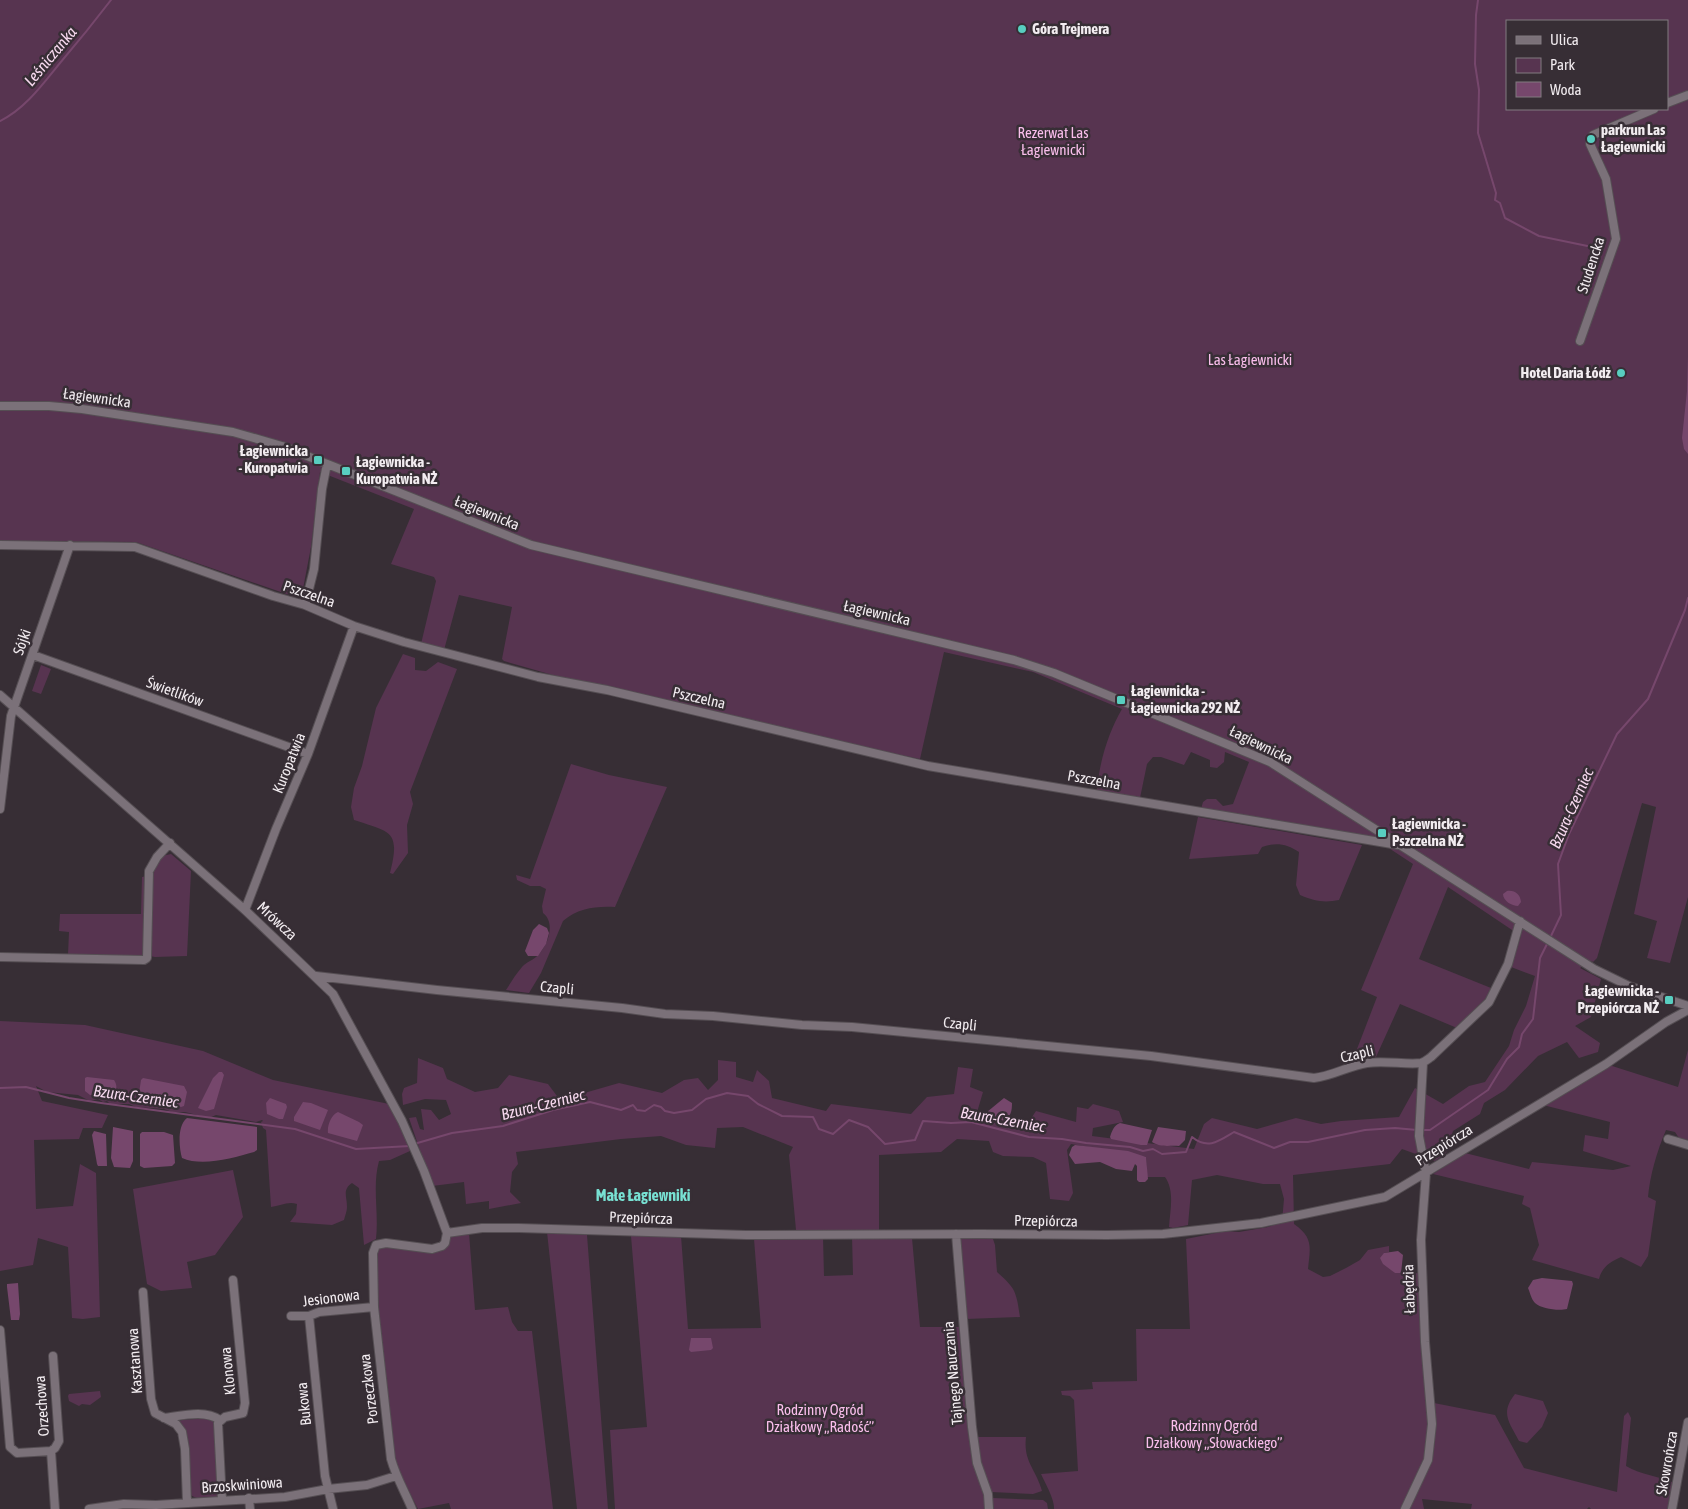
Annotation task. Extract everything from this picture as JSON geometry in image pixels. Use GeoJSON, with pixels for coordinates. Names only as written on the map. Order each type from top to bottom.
{"type":"FeatureCollection","features":[{"type":"Feature","properties":{"kind":"street"},"geometry":{"type":"LineString","coordinates":[[1668,103],[1688,95]]}},
{"type":"Feature","properties":{"kind":"street","name":"Studencka"},"geometry":{"type":"LineString","coordinates":[[1580,341],[1616,239],[1606,179],[1590,144],[1590,139],[1594,135],[1652,110]]}},
{"type":"Feature","properties":{"kind":"street","name":"Łagiewnicka"},"geometry":{"type":"LineString","coordinates":[[0,406],[65,407],[226,431],[268,442],[327,464],[531,545],[1048,670],[1270,762],[1594,969],[1637,989],[1688,1006]]}},
{"type":"Feature","properties":{"kind":"street"},"geometry":{"type":"LineString","coordinates":[[305,605],[314,569],[322,489],[327,464]]}},
{"type":"Feature","properties":{"kind":"street","name":"Pszczelna"},"geometry":{"type":"LineString","coordinates":[[0,545],[135,547],[273,596],[305,605],[354,626],[404,642],[493,666],[607,690],[928,766],[1403,846]]}},
{"type":"Feature","properties":{"kind":"street","name":"Sójki"},"geometry":{"type":"LineString","coordinates":[[0,809],[10,724],[14,708],[70,545]]}},
{"type":"Feature","properties":{"kind":"street","name":"Kuropatwia"},"geometry":{"type":"LineString","coordinates":[[245,910],[276,829],[308,754],[354,626]]}},
{"type":"Feature","properties":{"kind":"street","name":"Świetlików"},"geometry":{"type":"LineString","coordinates":[[33,655],[308,754]]}},
{"type":"Feature","properties":{"kind":"street","name":"Mrówcza"},"geometry":{"type":"LineString","coordinates":[[0,695],[245,910],[333,994],[410,1137],[447,1232]]}},
{"type":"Feature","properties":{"kind":"street"},"geometry":{"type":"LineString","coordinates":[[0,957],[142,961],[146,959],[149,871],[157,857],[170,843]]}},
{"type":"Feature","properties":{"kind":"street"},"geometry":{"type":"LineString","coordinates":[[1422,1062],[1431,1057],[1488,1002],[1508,964],[1520,921]]}},
{"type":"Feature","properties":{"kind":"street","name":"Czapli"},"geometry":{"type":"LineString","coordinates":[[316,976],[665,1014],[852,1027],[1151,1056],[1314,1078],[1327,1076],[1366,1063],[1383,1061],[1422,1062]]}},
{"type":"Feature","properties":{"kind":"street"},"geometry":{"type":"LineString","coordinates":[[333,994],[341,980]]}},
{"type":"Feature","properties":{"kind":"street","name":"Przepiórcza"},"geometry":{"type":"LineString","coordinates":[[447,1232],[482,1228],[519,1228],[746,1234],[1163,1234],[1261,1223],[1376,1200],[1395,1192],[1408,1182],[1606,1064],[1666,1022],[1688,1010]]}},
{"type":"Feature","properties":{"kind":"street","name":"Łabędzia"},"geometry":{"type":"LineString","coordinates":[[1405,1509],[1424,1471],[1430,1449],[1432,1411],[1425,1342],[1421,1240],[1426,1173],[1420,1136],[1422,1062]]}},
{"type":"Feature","properties":{"kind":"street"},"geometry":{"type":"LineString","coordinates":[[1668,1139],[1688,1145]]}},
{"type":"Feature","properties":{"kind":"street","name":"Porzeczkowa"},"geometry":{"type":"LineString","coordinates":[[412,1509],[396,1476],[391,1459],[374,1307],[372,1262],[374,1248],[380,1243],[437,1248],[445,1243],[447,1232]]}},
{"type":"Feature","properties":{"kind":"street","name":"Tajnego Nauczania"},"geometry":{"type":"LineString","coordinates":[[956,1234],[972,1427],[977,1463],[988,1494],[989,1509]]}},
{"type":"Feature","properties":{"kind":"street","name":"Klonowa"},"geometry":{"type":"LineString","coordinates":[[220,1420],[240,1414],[245,1410],[233,1280]]}},
{"type":"Feature","properties":{"kind":"street","name":"Kasztanowa"},"geometry":{"type":"LineString","coordinates":[[144,1292],[151,1399],[155,1413],[176,1424],[182,1432],[184,1438],[187,1502]]}},
{"type":"Feature","properties":{"kind":"street","name":"Jesionowa"},"geometry":{"type":"LineString","coordinates":[[291,1316],[309,1316],[319,1312],[374,1307]]}},
{"type":"Feature","properties":{"kind":"street","name":"Bukowa"},"geometry":{"type":"LineString","coordinates":[[309,1316],[325,1476],[333,1509]]}},
{"type":"Feature","properties":{"kind":"street","name":"Orzechowa"},"geometry":{"type":"LineString","coordinates":[[0,1330],[10,1447],[17,1453],[51,1450],[55,1448],[59,1441],[52,1356]]}},
{"type":"Feature","properties":{"kind":"street"},"geometry":{"type":"LineString","coordinates":[[164,1418],[201,1414],[216,1417],[220,1420],[218,1432],[222,1500]]}},
{"type":"Feature","properties":{"kind":"street","name":"Skowrończa"},"geometry":{"type":"LineString","coordinates":[[1672,1509],[1688,1422]]}},
{"type":"Feature","properties":{"kind":"street","name":"Orzechowa"},"geometry":{"type":"LineString","coordinates":[[51,1450],[55,1509]]}},
{"type":"Feature","properties":{"kind":"street","name":"Brzoskwiniowa"},"geometry":{"type":"LineString","coordinates":[[89,1509],[124,1504],[163,1507],[187,1502],[285,1497],[328,1489],[367,1485],[396,1476]]}},
{"type":"Feature","properties":{"kind":"street"},"geometry":{"type":"LineString","coordinates":[[249,1498],[250,1509]]}},
{"type":"Feature","properties":{"kind":"green space","name":"Las Łagiewnicki"},"geometry":{"type":"Polygon","coordinates":[[[0,0],[1688,0],[1688,897],[1670,963],[1647,958],[1657,921],[1634,914],[1656,807],[1642,803],[1597,958],[1580,968],[1601,979],[1591,1017],[1575,1026],[1600,1043],[1598,1052],[1579,1058],[1567,1042],[1538,1056],[1505,1090],[1484,1103],[1480,1114],[1453,1131],[1446,1153],[1435,1161],[1402,1149],[1390,1164],[1293,1175],[1294,1224],[1308,1239],[1310,1249],[1308,1269],[1323,1277],[1330,1276],[1360,1260],[1368,1250],[1389,1246],[1389,1252],[1384,1253],[1395,1273],[1419,1273],[1421,1347],[1429,1427],[1423,1467],[1425,1476],[1434,1450],[1434,1403],[1495,1415],[1524,1468],[1617,1492],[1624,1416],[1628,1412],[1631,1418],[1626,1466],[1675,1483],[1669,1509],[1591,1509],[1589,1507],[1587,1509],[1471,1509],[1472,1504],[1422,1499],[1424,1509],[1054,1509],[1051,1496],[1041,1474],[1078,1471],[1074,1400],[1070,1396],[1062,1395],[1061,1391],[1093,1389],[1092,1382],[1137,1381],[1136,1329],[1190,1329],[1186,1239],[1226,1231],[1239,1232],[1268,1227],[1282,1222],[1284,1199],[1280,1184],[1263,1184],[1217,1175],[1192,1180],[1188,1225],[1173,1228],[1169,1227],[1170,1188],[1165,1177],[1147,1177],[1146,1157],[1071,1144],[1067,1150],[1073,1193],[1069,1201],[1050,1199],[1046,1163],[1033,1157],[1003,1156],[993,1152],[989,1141],[957,1139],[941,1152],[879,1155],[879,1230],[796,1230],[789,1155],[793,1147],[743,1127],[717,1128],[715,1148],[686,1145],[661,1136],[516,1152],[518,1164],[512,1172],[510,1192],[521,1203],[489,1209],[489,1201],[466,1204],[464,1182],[432,1186],[409,1118],[416,1117],[420,1129],[424,1130],[421,1109],[431,1110],[439,1120],[451,1114],[446,1100],[425,1099],[403,1105],[402,1094],[404,1088],[417,1083],[418,1058],[443,1068],[447,1079],[475,1092],[498,1088],[509,1075],[548,1084],[560,1100],[619,1083],[662,1093],[684,1080],[698,1078],[708,1090],[718,1080],[718,1060],[736,1062],[736,1077],[753,1082],[757,1070],[769,1081],[772,1098],[826,1111],[831,1104],[911,1114],[927,1097],[954,1094],[958,1067],[973,1069],[970,1087],[983,1092],[978,1109],[979,1119],[1024,1129],[1036,1111],[1076,1122],[1077,1107],[1088,1109],[1093,1104],[1119,1111],[1123,1122],[1093,1128],[1092,1136],[1194,1149],[1204,1124],[1212,1118],[1257,1129],[1296,1118],[1321,1124],[1399,1117],[1415,1088],[1443,1104],[1469,1086],[1485,1082],[1509,1046],[1514,1030],[1526,1006],[1535,976],[1511,967],[1521,936],[1448,887],[1419,959],[1491,988],[1486,998],[1457,1028],[1400,1004],[1376,1057],[1356,1057],[1352,1062],[1377,997],[1361,990],[1413,864],[1372,837],[1201,809],[1203,802],[1207,799],[1216,799],[1223,806],[1233,804],[1249,762],[1225,752],[1224,762],[1217,768],[1210,767],[1210,760],[1191,752],[1184,765],[1161,757],[1153,757],[1147,764],[1140,798],[1098,792],[1105,748],[1112,728],[1122,709],[1033,672],[944,652],[920,759],[725,718],[609,691],[504,661],[502,659],[512,607],[459,595],[444,650],[421,644],[436,581],[434,577],[391,564],[414,509],[320,472],[311,547],[301,599],[136,542],[0,541],[0,0]]]}},
{"type":"Feature","properties":{"kind":"green space"},"geometry":{"type":"Polygon","coordinates":[[[403,654],[415,658],[415,670],[426,671],[438,662],[457,669],[410,792],[413,804],[407,825],[408,853],[393,874],[390,873],[394,848],[390,835],[376,827],[354,820],[351,807],[354,788],[362,766],[376,708],[403,654]]]}},
{"type":"Feature","properties":{"kind":"green space"},"geometry":{"type":"Polygon","coordinates":[[[41,665],[51,669],[41,694],[32,691],[41,665]]]}},
{"type":"Feature","properties":{"kind":"green space"},"geometry":{"type":"Polygon","coordinates":[[[571,764],[609,775],[667,787],[615,907],[588,909],[575,913],[563,921],[541,973],[529,993],[506,990],[522,967],[542,951],[549,934],[549,922],[543,913],[542,906],[546,889],[540,886],[530,886],[517,880],[516,875],[530,879],[571,764]]]}},
{"type":"Feature","properties":{"kind":"green space"},"geometry":{"type":"Polygon","coordinates":[[[1198,817],[1362,845],[1339,900],[1319,901],[1300,895],[1296,885],[1299,852],[1290,847],[1277,844],[1262,847],[1258,854],[1189,859],[1198,817]]]}},
{"type":"Feature","properties":{"kind":"green space"},"geometry":{"type":"Polygon","coordinates":[[[171,854],[191,871],[187,956],[155,957],[150,956],[152,871],[162,856],[171,854]]]}},
{"type":"Feature","properties":{"kind":"green space"},"geometry":{"type":"Polygon","coordinates":[[[147,876],[145,954],[141,959],[72,957],[68,955],[69,932],[59,931],[60,914],[141,914],[142,877],[147,876]]]}},
{"type":"Feature","properties":{"kind":"green space"},"geometry":{"type":"Polygon","coordinates":[[[0,1021],[85,1025],[203,1051],[273,1080],[389,1104],[408,1141],[410,1151],[390,1160],[379,1161],[376,1180],[376,1239],[364,1245],[359,1188],[352,1183],[346,1191],[347,1209],[344,1220],[332,1225],[290,1222],[296,1214],[297,1204],[294,1203],[271,1207],[266,1130],[263,1128],[262,1120],[256,1122],[216,1115],[209,1118],[185,1112],[136,1107],[129,1104],[110,1104],[107,1101],[103,1102],[98,1099],[90,1101],[78,1095],[47,1092],[36,1086],[42,1101],[108,1115],[102,1128],[83,1128],[79,1139],[34,1140],[36,1209],[73,1206],[80,1164],[96,1173],[100,1317],[72,1318],[68,1247],[38,1238],[33,1265],[0,1271],[0,1021]]]}},
{"type":"Feature","properties":{"kind":"green space"},"geometry":{"type":"Polygon","coordinates":[[[1688,1050],[1688,1140],[1679,1138],[1675,1132],[1666,1130],[1660,1146],[1652,1172],[1648,1197],[1656,1201],[1648,1256],[1641,1267],[1621,1257],[1607,1265],[1599,1279],[1532,1260],[1539,1245],[1530,1208],[1522,1204],[1524,1196],[1433,1174],[1465,1153],[1529,1169],[1532,1162],[1613,1170],[1631,1166],[1583,1151],[1585,1135],[1608,1139],[1610,1122],[1543,1105],[1609,1065],[1678,1087],[1688,1050]]]}},
{"type":"Feature","properties":{"kind":"green space"},"geometry":{"type":"Polygon","coordinates":[[[233,1170],[243,1217],[215,1255],[187,1262],[192,1288],[161,1291],[147,1284],[133,1189],[233,1170]]]}},
{"type":"Feature","properties":{"kind":"green space"},"geometry":{"type":"Polygon","coordinates":[[[547,1232],[587,1235],[608,1509],[577,1509],[547,1232]]]}},
{"type":"Feature","properties":{"kind":"green space"},"geometry":{"type":"Polygon","coordinates":[[[469,1233],[475,1310],[508,1307],[512,1322],[518,1331],[532,1331],[553,1509],[451,1509],[449,1503],[418,1509],[400,1474],[395,1458],[378,1317],[378,1250],[381,1246],[437,1252],[449,1244],[450,1237],[453,1235],[469,1233]]]}},
{"type":"Feature","properties":{"kind":"green space","name":"Rodzinny Ogród Działkowy „Radość”"},"geometry":{"type":"Polygon","coordinates":[[[631,1236],[681,1236],[688,1329],[761,1328],[754,1239],[823,1237],[824,1276],[853,1275],[852,1236],[912,1238],[920,1327],[959,1327],[968,1431],[974,1464],[986,1509],[615,1509],[610,1430],[647,1427],[631,1236]]]}},
{"type":"Feature","properties":{"kind":"green space"},"geometry":{"type":"Polygon","coordinates":[[[992,1236],[995,1245],[997,1272],[1012,1287],[1020,1317],[966,1319],[960,1238],[992,1236]]]}},
{"type":"Feature","properties":{"kind":"green space"},"geometry":{"type":"Polygon","coordinates":[[[100,1391],[101,1397],[90,1405],[82,1404],[79,1406],[69,1401],[69,1394],[100,1391]]]}},
{"type":"Feature","properties":{"kind":"green space"},"geometry":{"type":"Polygon","coordinates":[[[1515,1394],[1543,1401],[1548,1413],[1542,1427],[1527,1443],[1519,1441],[1508,1418],[1508,1407],[1515,1394]]]}},
{"type":"Feature","properties":{"kind":"green space"},"geometry":{"type":"Polygon","coordinates":[[[209,1418],[213,1421],[215,1427],[218,1497],[203,1499],[188,1493],[177,1422],[209,1418]]]}},
{"type":"Feature","properties":{"kind":"green space"},"geometry":{"type":"Polygon","coordinates":[[[975,1437],[1026,1437],[1026,1453],[1042,1491],[1033,1494],[991,1492],[980,1461],[975,1437]]]}},
{"type":"Feature","properties":{"kind":"green space"},"geometry":{"type":"Polygon","coordinates":[[[992,1498],[1043,1500],[1047,1503],[1048,1509],[994,1509],[992,1498]]]}},
{"type":"Feature","properties":{"kind":"water"},"geometry":{"type":"Polygon","coordinates":[[[1688,356],[1688,454],[1684,449],[1682,438],[1687,391],[1688,356]]]}},
{"type":"Feature","properties":{"kind":"water"},"geometry":{"type":"Polygon","coordinates":[[[1507,891],[1515,892],[1518,895],[1521,902],[1518,906],[1506,901],[1503,894],[1507,891]]]}},
{"type":"Feature","properties":{"kind":"water"},"geometry":{"type":"Polygon","coordinates":[[[539,924],[547,928],[549,933],[546,944],[538,956],[528,956],[525,951],[533,930],[539,924]]]}},
{"type":"Feature","properties":{"kind":"water"},"geometry":{"type":"Polygon","coordinates":[[[219,1072],[222,1072],[224,1075],[214,1109],[206,1111],[198,1108],[213,1078],[219,1072]]]}},
{"type":"Feature","properties":{"kind":"water"},"geometry":{"type":"Polygon","coordinates":[[[85,1078],[114,1080],[116,1090],[111,1095],[90,1095],[85,1091],[85,1078]]]}},
{"type":"Feature","properties":{"kind":"water"},"geometry":{"type":"Polygon","coordinates":[[[143,1078],[184,1086],[187,1092],[184,1106],[138,1100],[141,1080],[143,1078]]]}},
{"type":"Feature","properties":{"kind":"water"},"geometry":{"type":"Polygon","coordinates":[[[270,1098],[286,1104],[287,1107],[283,1119],[267,1114],[266,1103],[270,1098]]]}},
{"type":"Feature","properties":{"kind":"water"},"geometry":{"type":"Polygon","coordinates":[[[1004,1098],[1012,1103],[1010,1115],[1004,1121],[988,1115],[987,1112],[1004,1098]]]}},
{"type":"Feature","properties":{"kind":"water"},"geometry":{"type":"Polygon","coordinates":[[[303,1102],[328,1110],[320,1130],[294,1121],[294,1117],[303,1102]]]}},
{"type":"Feature","properties":{"kind":"water"},"geometry":{"type":"Polygon","coordinates":[[[338,1112],[363,1125],[357,1141],[328,1133],[330,1121],[338,1112]]]}},
{"type":"Feature","properties":{"kind":"water"},"geometry":{"type":"Polygon","coordinates":[[[187,1118],[257,1127],[257,1150],[218,1161],[199,1162],[182,1158],[180,1131],[187,1118]]]}},
{"type":"Feature","properties":{"kind":"water"},"geometry":{"type":"Polygon","coordinates":[[[1120,1123],[1152,1130],[1147,1145],[1111,1139],[1114,1128],[1120,1123]]]}},
{"type":"Feature","properties":{"kind":"water"},"geometry":{"type":"Polygon","coordinates":[[[113,1127],[133,1131],[133,1161],[130,1168],[114,1167],[111,1158],[113,1127]]]}},
{"type":"Feature","properties":{"kind":"water"},"geometry":{"type":"Polygon","coordinates":[[[1158,1127],[1186,1131],[1185,1140],[1179,1146],[1156,1144],[1152,1142],[1158,1127]]]}},
{"type":"Feature","properties":{"kind":"water"},"geometry":{"type":"Polygon","coordinates":[[[94,1131],[106,1134],[107,1166],[98,1166],[97,1164],[92,1135],[94,1131]]]}},
{"type":"Feature","properties":{"kind":"water"},"geometry":{"type":"Polygon","coordinates":[[[142,1132],[164,1132],[173,1135],[175,1163],[172,1166],[144,1168],[140,1166],[140,1134],[142,1132]]]}},
{"type":"Feature","properties":{"kind":"water"},"geometry":{"type":"Polygon","coordinates":[[[1075,1145],[1128,1151],[1146,1157],[1148,1179],[1145,1182],[1137,1180],[1137,1166],[1135,1164],[1132,1171],[1116,1169],[1100,1162],[1075,1164],[1069,1155],[1072,1147],[1075,1145]]]}},
{"type":"Feature","properties":{"kind":"water"},"geometry":{"type":"Polygon","coordinates":[[[1398,1251],[1403,1255],[1401,1273],[1395,1273],[1383,1264],[1380,1258],[1384,1253],[1398,1251]]]}},
{"type":"Feature","properties":{"kind":"water"},"geometry":{"type":"Polygon","coordinates":[[[1542,1278],[1572,1281],[1573,1284],[1567,1309],[1555,1310],[1546,1308],[1534,1301],[1528,1288],[1533,1280],[1542,1278]]]}},
{"type":"Feature","properties":{"kind":"water"},"geometry":{"type":"Polygon","coordinates":[[[18,1283],[19,1320],[11,1320],[7,1284],[18,1283]]]}},
{"type":"Feature","properties":{"kind":"water"},"geometry":{"type":"Polygon","coordinates":[[[691,1338],[711,1338],[713,1348],[711,1350],[691,1352],[689,1350],[691,1338]]]}},
{"type":"Feature","properties":{"kind":"waterway","name":"Leśniczanka"},"geometry":{"type":"LineString","coordinates":[[0,121],[18,110],[33,95],[111,0]]}},
{"type":"Feature","properties":{"kind":"waterway"},"geometry":{"type":"LineString","coordinates":[[1478,0],[1475,64],[1479,90],[1478,133],[1496,193],[1495,200],[1500,203],[1505,218],[1539,236],[1602,249]]}},
{"type":"Feature","properties":{"kind":"waterway","name":"Bzura-Czerniec"},"geometry":{"type":"LineString","coordinates":[[1550,938],[1561,915],[1558,864],[1569,834],[1617,734],[1648,699],[1685,610],[1688,598]]}},
{"type":"Feature","properties":{"kind":"waterway","name":"Bzura-Czerniec"},"geometry":{"type":"LineString","coordinates":[[1422,1130],[1430,1130],[1488,1090],[1507,1059],[1519,1047],[1522,1034],[1533,1019],[1540,958],[1548,942]]}},
{"type":"Feature","properties":{"kind":"waterway","name":"Bzura-Czerniec"},"geometry":{"type":"LineString","coordinates":[[0,1088],[26,1087],[69,1098],[101,1103],[295,1129],[356,1149],[410,1146]]}},
{"type":"Feature","properties":{"kind":"waterway","name":"Bzura-Czerniec"},"geometry":{"type":"LineString","coordinates":[[414,1144],[452,1133],[503,1126],[553,1110],[590,1102],[621,1110],[633,1105],[637,1110],[645,1111],[654,1105],[674,1113],[692,1110],[706,1099],[727,1093],[748,1096],[758,1104],[782,1116],[813,1117],[819,1129],[833,1134],[849,1120],[868,1127],[885,1144],[915,1140],[923,1121],[971,1122],[1029,1137],[1130,1147],[1143,1151],[1153,1149],[1162,1154],[1186,1152],[1192,1137],[1208,1144],[1234,1132],[1274,1148],[1290,1142],[1308,1142],[1365,1130],[1395,1128],[1417,1130]]}},
{"type":"Feature","properties":{"kind":"place","name":"Góra Trejmera"},"geometry":{"type":"Point","coordinates":[1022,29]}},
{"type":"Feature","properties":{"kind":"place","name":"parkrun Las Łagiewnicki"},"geometry":{"type":"Point","coordinates":[1591,139]}},
{"type":"Feature","properties":{"kind":"place","name":"Hotel Daria Łódż"},"geometry":{"type":"Point","coordinates":[1621,373]}},
{"type":"Feature","properties":{"kind":"place","name":"Łagiewnicka - Kuropatwia"},"geometry":{"type":"Point","coordinates":[318,460]}},
{"type":"Feature","properties":{"kind":"place","name":"Łagiewnicka - Kuropatwia NŻ"},"geometry":{"type":"Point","coordinates":[346,471]}},
{"type":"Feature","properties":{"kind":"place","name":"Łagiewnicka - Łagiewnicka 292 NŻ"},"geometry":{"type":"Point","coordinates":[1121,700]}},
{"type":"Feature","properties":{"kind":"place","name":"Łagiewnicka - Pszczelna NŻ"},"geometry":{"type":"Point","coordinates":[1382,833]}},
{"type":"Feature","properties":{"kind":"place","name":"Łagiewnicka - Przepiórcza NŻ"},"geometry":{"type":"Point","coordinates":[1669,1000]}},
{"type":"Feature","properties":{"kind":"district","name":"Małe Łagiewniki"},"geometry":{"type":"Point","coordinates":[643,1195]}},
{"type":"Feature","properties":{"kind":"park label","name":"Rezerwat Las Łagiewnicki"},"geometry":{"type":"Point","coordinates":[1053,142]}},
{"type":"Feature","properties":{"kind":"park label","name":"Rodzinny Ogród Działkowy „Słowackiego”"},"geometry":{"type":"Point","coordinates":[1214,1434]}}]}
